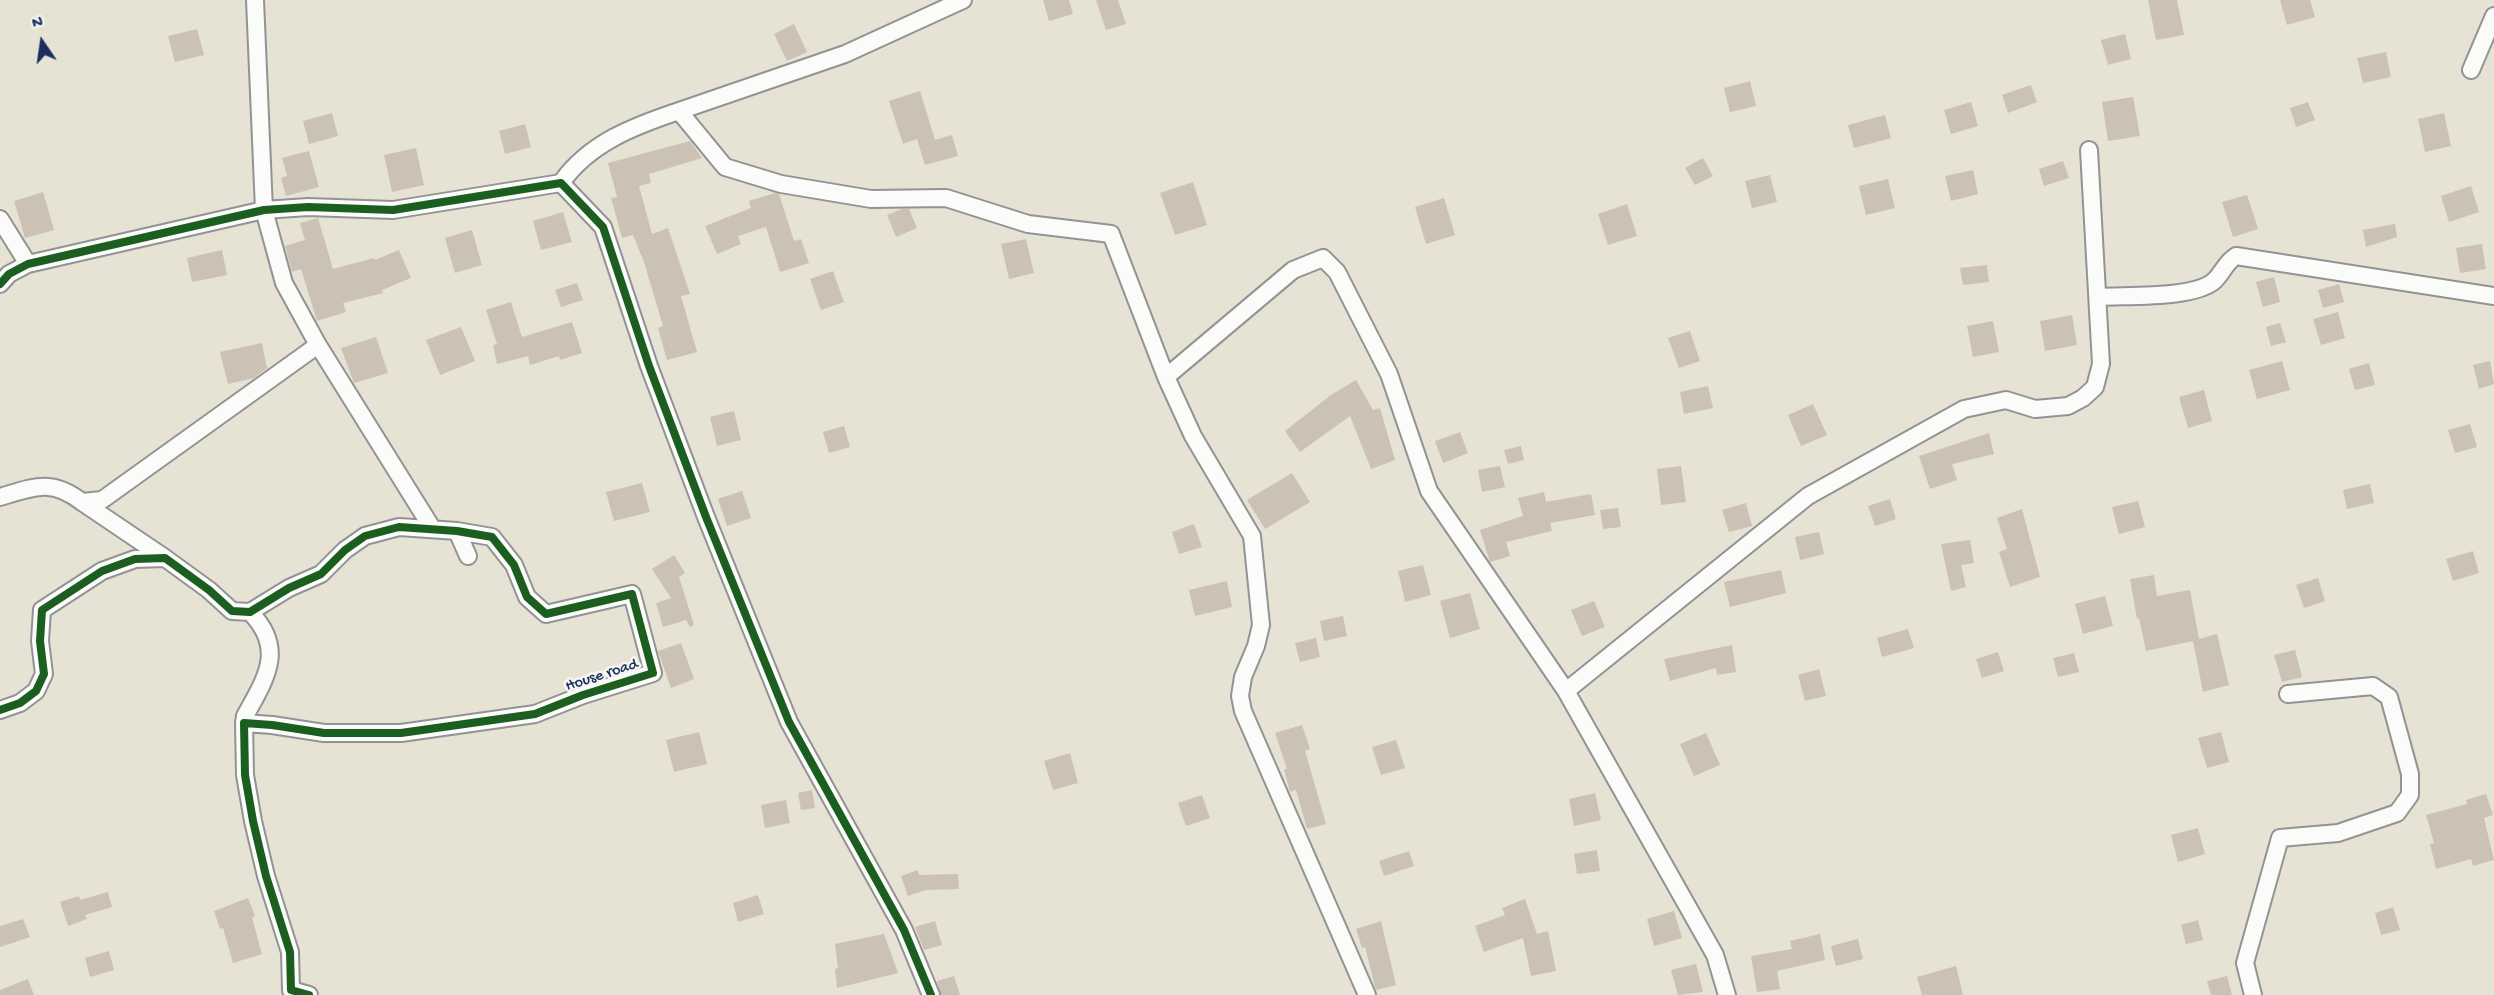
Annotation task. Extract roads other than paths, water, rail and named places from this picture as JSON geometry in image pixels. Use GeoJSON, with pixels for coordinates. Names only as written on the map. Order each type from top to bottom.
{"type":"FeatureCollection","features":[{"type":"Feature","properties":{"kind":"street"},"geometry":{"type":"LineString","coordinates":[[255,0],[264,210],[284,282],[318,345],[432,528]]}},
{"type":"Feature","properties":{"kind":"street"},"geometry":{"type":"LineString","coordinates":[[0,284],[9,274],[28,264],[264,210],[308,207],[393,210],[561,183],[572,167],[596,146],[679,111],[845,54],[963,0]]}},
{"type":"Feature","properties":{"kind":"street"},"geometry":{"type":"LineString","coordinates":[[2470,70],[2494,16]]}},
{"type":"Feature","properties":{"kind":"street"},"geometry":{"type":"LineString","coordinates":[[679,111],[725,167],[781,184],[871,199],[946,198],[1028,224],[1111,234],[1166,377],[1193,435],[1252,536],[1261,625],[1256,646],[1243,677],[1240,696],[1242,711],[1367,995]]}},
{"type":"Feature","properties":{"kind":"street"},"geometry":{"type":"LineString","coordinates":[[1566,691],[1808,496],[1964,409],[2006,400],[2036,409],[2068,406],[2083,398],[2095,387],[2102,364],[2100,297],[2094,270],[2089,150]]}},
{"type":"Feature","properties":{"kind":"street"},"geometry":{"type":"LineString","coordinates":[[561,183],[603,227],[653,377],[789,722],[904,930],[931,995]]}},
{"type":"Feature","properties":{"kind":"street"},"geometry":{"type":"LineString","coordinates":[[0,219],[28,264]]}},
{"type":"Feature","properties":{"kind":"street"},"geometry":{"type":"LineString","coordinates":[[2100,297],[2192,291],[2215,280],[2225,265],[2236,256],[2494,296]]}},
{"type":"Feature","properties":{"kind":"street"},"geometry":{"type":"LineString","coordinates":[[1166,377],[1293,270],[1323,258],[1337,272],[1389,374],[1429,490],[1566,691],[1715,955],[1727,995]]}},
{"type":"Feature","properties":{"kind":"street"},"geometry":{"type":"LineString","coordinates":[[82,502],[102,500],[115,492],[318,345]]}},
{"type":"Feature","properties":{"kind":"street"},"geometry":{"type":"LineString","coordinates":[[0,497],[33,486],[64,489],[165,558],[209,590],[232,611],[250,612],[270,639],[270,667],[245,716],[244,775],[266,876],[290,952],[292,992],[309,995]]}},
{"type":"Feature","properties":{"kind":"street","name":"House road"},"geometry":{"type":"LineString","coordinates":[[244,723],[273,724],[324,733],[401,733],[535,714],[583,694],[653,674],[632,594],[546,614],[527,597],[514,565],[492,537],[457,531],[399,527],[365,536],[345,550],[321,574],[290,588],[250,612]]}},
{"type":"Feature","properties":{"kind":"street"},"geometry":{"type":"LineString","coordinates":[[457,531],[468,556]]}},
{"type":"Feature","properties":{"kind":"street"},"geometry":{"type":"LineString","coordinates":[[0,710],[20,704],[36,691],[44,674],[40,641],[42,610],[102,571],[135,559],[165,558]]}},
{"type":"Feature","properties":{"kind":"street"},"geometry":{"type":"LineString","coordinates":[[2253,995],[2245,963],[2280,838],[2338,833],[2397,813],[2410,795],[2410,774],[2389,697],[2373,686],[2288,694]]}}]}
